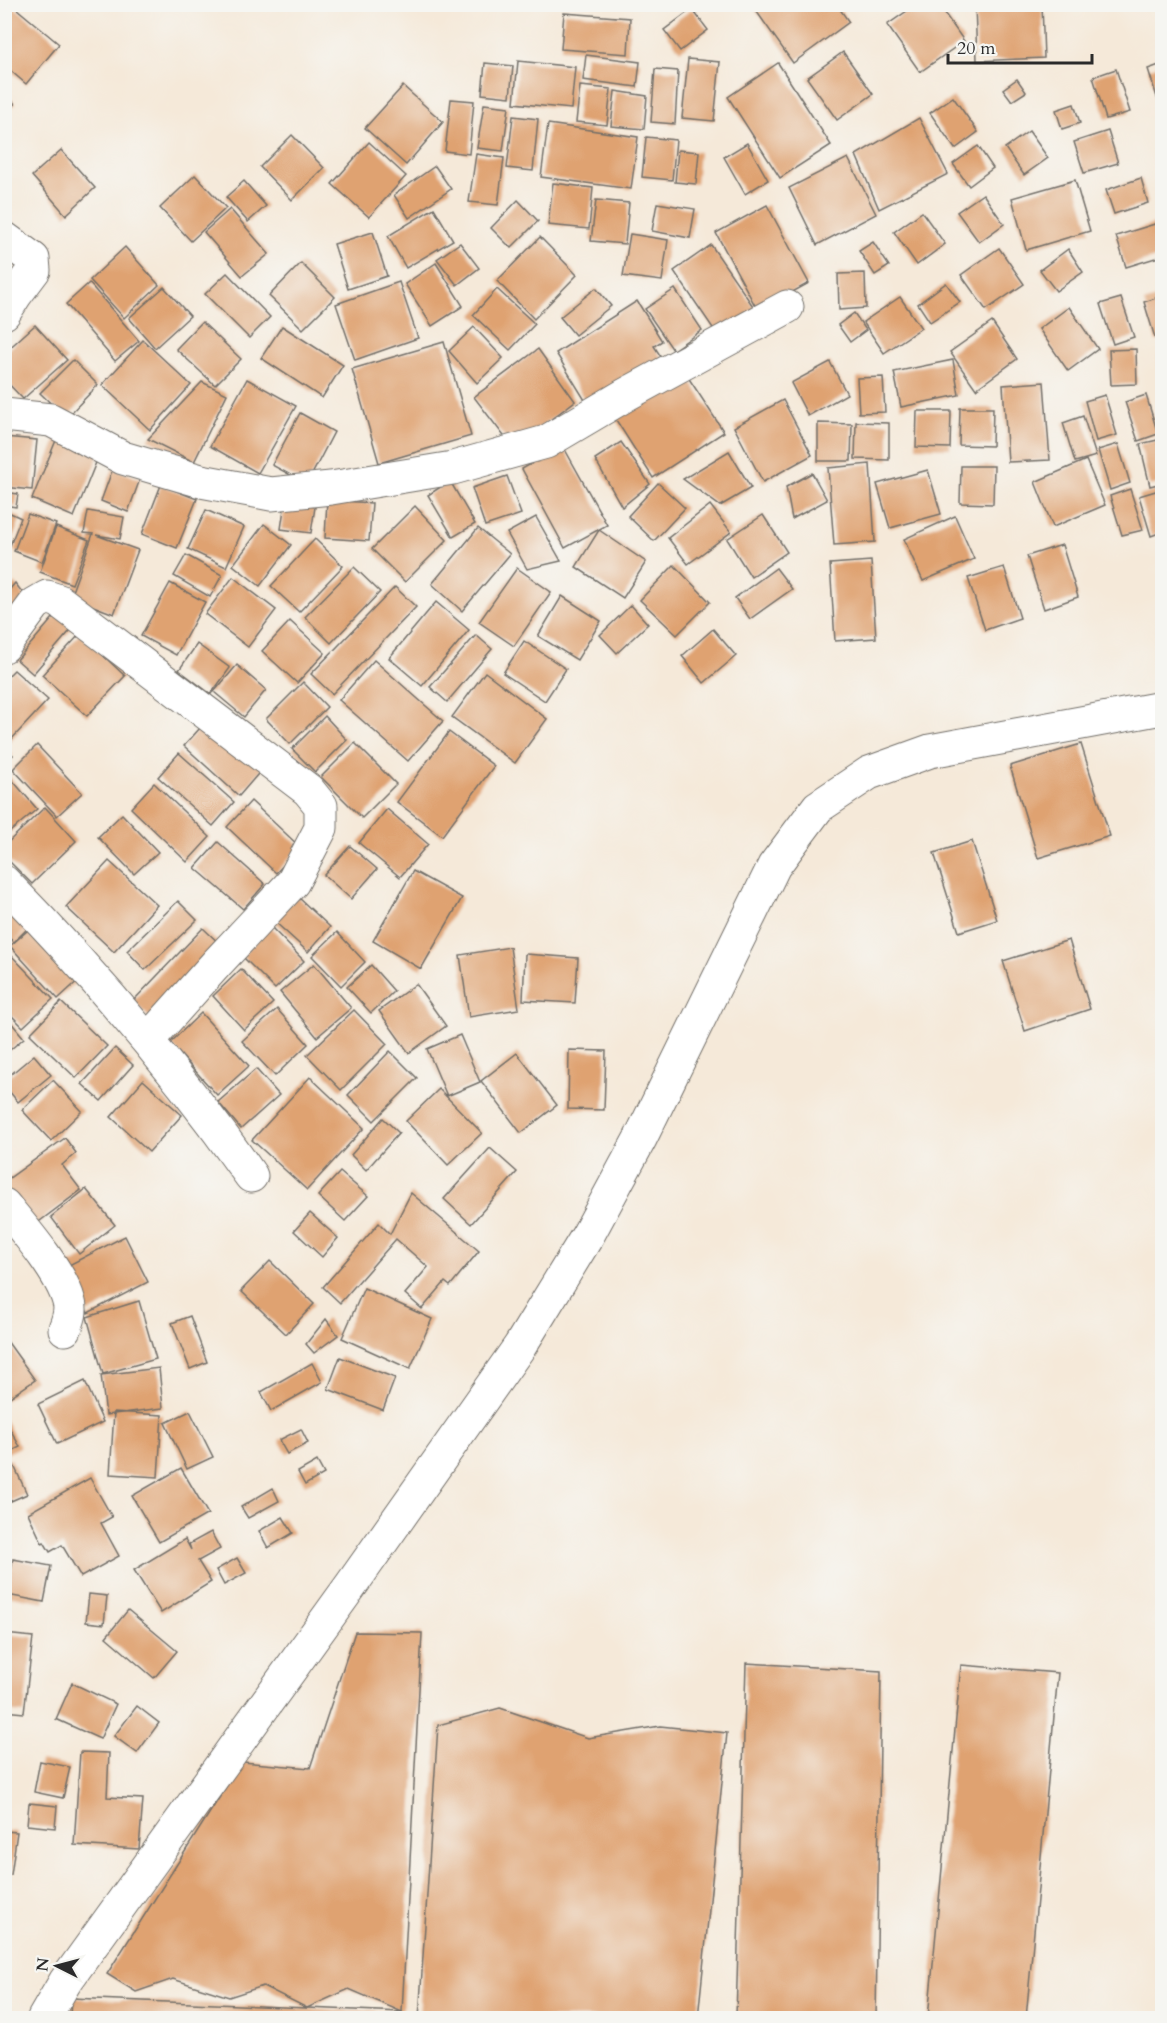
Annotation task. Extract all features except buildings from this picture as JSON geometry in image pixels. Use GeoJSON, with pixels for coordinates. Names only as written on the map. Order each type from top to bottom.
{"type":"FeatureCollection","features":[{"type":"Feature","properties":{"kind":"street"},"geometry":{"type":"LineString","coordinates":[[4,238],[33,259],[34,270],[15,294],[4,313]]}},
{"type":"Feature","properties":{"kind":"street"},"geometry":{"type":"LineString","coordinates":[[4,415],[51,420],[123,458],[201,481],[271,494],[331,488],[453,468],[546,442],[627,394],[787,307]]}},
{"type":"Feature","properties":{"kind":"street"},"geometry":{"type":"LineString","coordinates":[[4,646],[35,604],[48,597],[59,602],[308,790],[321,806],[321,828],[293,882],[148,1040]]}},
{"type":"Feature","properties":{"kind":"street"},"geometry":{"type":"LineString","coordinates":[[44,2019],[65,1982],[352,1584],[520,1346],[588,1235],[640,1139],[774,866],[818,807],[869,773],[930,751],[1162,708]]}},
{"type":"Feature","properties":{"kind":"street"},"geometry":{"type":"LineString","coordinates":[[4,882],[67,946],[148,1040],[211,1118],[251,1176]]}},
{"type":"Feature","properties":{"kind":"street"},"geometry":{"type":"LineString","coordinates":[[4,1205],[31,1238],[59,1280],[70,1303],[70,1316],[65,1329]]}}]}
